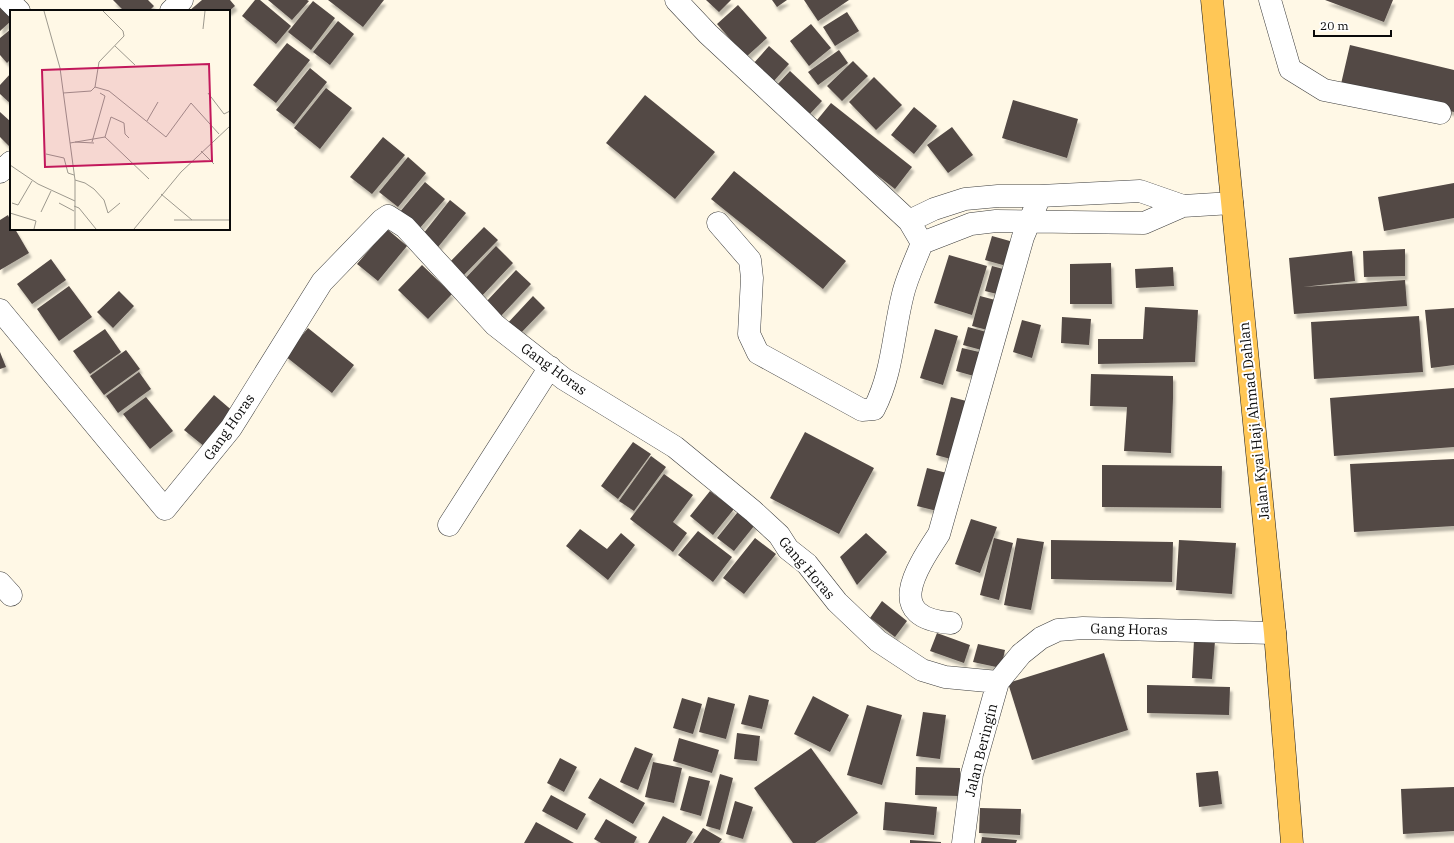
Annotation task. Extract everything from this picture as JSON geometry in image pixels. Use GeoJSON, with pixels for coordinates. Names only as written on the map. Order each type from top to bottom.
{"type":"FeatureCollection","features":[{"type":"Feature","properties":{"kind":"main road","name":"Jalan Kyai Haji Ahmad Dahlan"},"geometry":{"type":"LineString","coordinates":[[1212,0],[1275,633],[1292,843]]}},
{"type":"Feature","properties":{"kind":"street"},"geometry":{"type":"LineString","coordinates":[[8,0],[18,10]]}},
{"type":"Feature","properties":{"kind":"street"},"geometry":{"type":"LineString","coordinates":[[172,10],[182,0]]}},
{"type":"Feature","properties":{"kind":"street"},"geometry":{"type":"LineString","coordinates":[[676,0],[708,34],[909,221],[922,243]]}},
{"type":"Feature","properties":{"kind":"street"},"geometry":{"type":"LineString","coordinates":[[1270,0],[1290,69],[1324,90],[1440,113]]}},
{"type":"Feature","properties":{"kind":"street"},"geometry":{"type":"LineString","coordinates":[[0,172],[10,163]]}},
{"type":"Feature","properties":{"kind":"street"},"geometry":{"type":"LineString","coordinates":[[909,221],[934,209],[965,199],[998,196],[1040,196],[1140,191],[1183,206]]}},
{"type":"Feature","properties":{"kind":"street"},"geometry":{"type":"LineString","coordinates":[[951,623],[923,618],[913,609],[910,596],[914,579],[924,558],[939,534],[1023,237],[1040,196]]}},
{"type":"Feature","properties":{"kind":"street"},"geometry":{"type":"LineString","coordinates":[[718,223],[750,260],[752,278],[749,334],[758,353],[862,410],[874,409],[880,398],[890,369],[896,324],[903,292],[922,243],[971,224],[996,221],[1144,222],[1183,206],[1232,203]]}},
{"type":"Feature","properties":{"kind":"street","name":"Gang Horas"},"geometry":{"type":"LineString","coordinates":[[0,310],[165,509],[231,428],[322,282],[382,220],[388,216],[405,227],[495,325],[564,379],[675,447],[753,511],[779,535],[788,549],[807,564],[837,602],[858,624],[893,652],[922,670],[945,677],[998,682],[1021,654],[1041,638],[1052,632],[1068,629],[1275,633]]}},
{"type":"Feature","properties":{"kind":"street"},"geometry":{"type":"LineString","coordinates":[[449,525],[550,367]]}},
{"type":"Feature","properties":{"kind":"street","name":"Jalan Beringin"},"geometry":{"type":"LineString","coordinates":[[963,843],[972,774],[998,682]]}},
{"type":"Feature","properties":{"kind":"building"},"geometry":{"type":"Polygon","coordinates":[[[113,0],[148,0],[154,6],[150,10],[123,10],[113,0]]]}},
{"type":"Feature","properties":{"kind":"building"},"geometry":{"type":"Polygon","coordinates":[[[202,0],[230,0],[235,6],[230,10],[190,10],[202,0]]]}},
{"type":"Feature","properties":{"kind":"building"},"geometry":{"type":"Polygon","coordinates":[[[255,0],[260,0],[291,26],[276,44],[242,16],[255,0]]]}},
{"type":"Feature","properties":{"kind":"building"},"geometry":{"type":"Polygon","coordinates":[[[268,0],[307,0],[309,1],[292,20],[268,0]]]}},
{"type":"Feature","properties":{"kind":"building"},"geometry":{"type":"Polygon","coordinates":[[[328,0],[384,0],[363,27],[328,0]]]}},
{"type":"Feature","properties":{"kind":"building"},"geometry":{"type":"Polygon","coordinates":[[[706,0],[731,0],[719,12],[706,0]]]}},
{"type":"Feature","properties":{"kind":"building"},"geometry":{"type":"Polygon","coordinates":[[[772,0],[787,0],[777,7],[772,0]]]}},
{"type":"Feature","properties":{"kind":"building"},"geometry":{"type":"Polygon","coordinates":[[[804,0],[849,0],[818,21],[804,0]]]}},
{"type":"Feature","properties":{"kind":"building"},"geometry":{"type":"Polygon","coordinates":[[[1325,0],[1393,0],[1384,22],[1325,0]]]}},
{"type":"Feature","properties":{"kind":"building"},"geometry":{"type":"Polygon","coordinates":[[[313,1],[335,18],[311,50],[288,32],[313,1]]]}},
{"type":"Feature","properties":{"kind":"building"},"geometry":{"type":"Polygon","coordinates":[[[0,4],[10,15],[10,22],[0,31],[0,4]]]}},
{"type":"Feature","properties":{"kind":"building"},"geometry":{"type":"Polygon","coordinates":[[[738,5],[767,38],[746,57],[717,24],[738,5]]]}},
{"type":"Feature","properties":{"kind":"building"},"geometry":{"type":"Polygon","coordinates":[[[847,12],[859,31],[835,46],[823,27],[847,12]]]}},
{"type":"Feature","properties":{"kind":"building"},"geometry":{"type":"Polygon","coordinates":[[[338,21],[354,34],[330,65],[313,52],[338,21]]]}},
{"type":"Feature","properties":{"kind":"building"},"geometry":{"type":"Polygon","coordinates":[[[811,24],[831,48],[809,66],[790,41],[811,24]]]}},
{"type":"Feature","properties":{"kind":"building"},"geometry":{"type":"Polygon","coordinates":[[[10,30],[10,60],[7,63],[0,55],[0,38],[10,30]]]}},
{"type":"Feature","properties":{"kind":"building"},"geometry":{"type":"Polygon","coordinates":[[[287,43],[310,60],[276,103],[253,85],[287,43]]]}},
{"type":"Feature","properties":{"kind":"building"},"geometry":{"type":"Polygon","coordinates":[[[1350,45],[1454,70],[1454,112],[1341,84],[1350,45]]]}},
{"type":"Feature","properties":{"kind":"building"},"geometry":{"type":"Polygon","coordinates":[[[769,46],[789,64],[773,82],[753,64],[769,46]]]}},
{"type":"Feature","properties":{"kind":"building"},"geometry":{"type":"Polygon","coordinates":[[[839,50],[848,63],[818,85],[808,72],[839,50]]]}},
{"type":"Feature","properties":{"kind":"building"},"geometry":{"type":"Polygon","coordinates":[[[853,61],[868,76],[842,101],[827,86],[853,61]]]}},
{"type":"Feature","properties":{"kind":"building"},"geometry":{"type":"Polygon","coordinates":[[[310,68],[327,82],[294,124],[276,110],[310,68]]]}},
{"type":"Feature","properties":{"kind":"building"},"geometry":{"type":"Polygon","coordinates":[[[790,71],[822,101],[808,116],[776,86],[790,71]]]}},
{"type":"Feature","properties":{"kind":"building"},"geometry":{"type":"Polygon","coordinates":[[[10,74],[10,103],[0,94],[0,85],[10,74]]]}},
{"type":"Feature","properties":{"kind":"building"},"geometry":{"type":"Polygon","coordinates":[[[874,77],[902,105],[876,130],[849,102],[874,77]]]}},
{"type":"Feature","properties":{"kind":"building"},"geometry":{"type":"Polygon","coordinates":[[[326,88],[352,108],[320,149],[294,128],[326,88]]]}},
{"type":"Feature","properties":{"kind":"building"},"geometry":{"type":"Polygon","coordinates":[[[645,95],[715,152],[675,199],[606,143],[645,95]]]}},
{"type":"Feature","properties":{"kind":"building"},"geometry":{"type":"Polygon","coordinates":[[[1013,100],[1078,119],[1067,158],[1002,138],[1013,100]]]}},
{"type":"Feature","properties":{"kind":"building"},"geometry":{"type":"Polygon","coordinates":[[[831,103],[912,167],[895,189],[813,125],[831,103]]]}},
{"type":"Feature","properties":{"kind":"building"},"geometry":{"type":"Polygon","coordinates":[[[914,107],[937,126],[914,154],[891,135],[914,107]]]}},
{"type":"Feature","properties":{"kind":"building"},"geometry":{"type":"Polygon","coordinates":[[[0,112],[10,121],[10,147],[0,137],[0,112]]]}},
{"type":"Feature","properties":{"kind":"building"},"geometry":{"type":"Polygon","coordinates":[[[952,127],[973,155],[948,173],[927,145],[952,127]]]}},
{"type":"Feature","properties":{"kind":"building"},"geometry":{"type":"Polygon","coordinates":[[[383,137],[405,155],[372,194],[350,177],[383,137]]]}},
{"type":"Feature","properties":{"kind":"building"},"geometry":{"type":"Polygon","coordinates":[[[408,157],[426,173],[398,207],[379,192],[408,157]]]}},
{"type":"Feature","properties":{"kind":"building"},"geometry":{"type":"Polygon","coordinates":[[[734,171],[846,261],[823,289],[711,199],[734,171]]]}},
{"type":"Feature","properties":{"kind":"building"},"geometry":{"type":"Polygon","coordinates":[[[425,182],[445,199],[419,229],[399,213],[425,182]]]}},
{"type":"Feature","properties":{"kind":"building"},"geometry":{"type":"Polygon","coordinates":[[[1454,183],[1454,218],[1384,231],[1378,197],[1454,183]]]}},
{"type":"Feature","properties":{"kind":"building"},"geometry":{"type":"Polygon","coordinates":[[[450,200],[466,213],[438,247],[423,234],[450,200]]]}},
{"type":"Feature","properties":{"kind":"building"},"geometry":{"type":"Polygon","coordinates":[[[8,215],[10,220],[10,230],[16,230],[29,253],[0,270],[0,220],[8,215]]]}},
{"type":"Feature","properties":{"kind":"building"},"geometry":{"type":"Polygon","coordinates":[[[484,227],[498,240],[461,278],[447,265],[484,227]]]}},
{"type":"Feature","properties":{"kind":"building"},"geometry":{"type":"Polygon","coordinates":[[[387,229],[407,246],[378,281],[357,264],[387,229]]]}},
{"type":"Feature","properties":{"kind":"building"},"geometry":{"type":"Polygon","coordinates":[[[992,236],[1017,243],[1010,267],[985,260],[992,236]]]}},
{"type":"Feature","properties":{"kind":"building"},"geometry":{"type":"Polygon","coordinates":[[[496,246],[513,263],[479,299],[461,283],[496,246]]]}},
{"type":"Feature","properties":{"kind":"building"},"geometry":{"type":"Polygon","coordinates":[[[1405,249],[1405,276],[1364,277],[1363,251],[1405,249]]]}},
{"type":"Feature","properties":{"kind":"building"},"geometry":{"type":"Polygon","coordinates":[[[1352,251],[1355,281],[1303,287],[1405,280],[1407,306],[1294,314],[1289,258],[1352,251]]]}},
{"type":"Feature","properties":{"kind":"building"},"geometry":{"type":"Polygon","coordinates":[[[949,255],[987,266],[972,315],[934,303],[949,255]]]}},
{"type":"Feature","properties":{"kind":"building"},"geometry":{"type":"Polygon","coordinates":[[[51,259],[66,280],[32,304],[17,284],[51,259]]]}},
{"type":"Feature","properties":{"kind":"building"},"geometry":{"type":"Polygon","coordinates":[[[1111,263],[1112,304],[1070,304],[1070,264],[1111,263]]]}},
{"type":"Feature","properties":{"kind":"building"},"geometry":{"type":"Polygon","coordinates":[[[422,265],[452,294],[428,319],[398,290],[422,265]]]}},
{"type":"Feature","properties":{"kind":"building"},"geometry":{"type":"Polygon","coordinates":[[[992,266],[1011,271],[1005,296],[985,291],[992,266]]]}},
{"type":"Feature","properties":{"kind":"building"},"geometry":{"type":"Polygon","coordinates":[[[1173,267],[1174,286],[1136,288],[1135,269],[1173,267]]]}},
{"type":"Feature","properties":{"kind":"building"},"geometry":{"type":"Polygon","coordinates":[[[516,270],[531,284],[500,317],[485,303],[516,270]]]}},
{"type":"Feature","properties":{"kind":"building"},"geometry":{"type":"Polygon","coordinates":[[[69,286],[92,317],[59,341],[37,309],[69,286]]]}},
{"type":"Feature","properties":{"kind":"building"},"geometry":{"type":"Polygon","coordinates":[[[119,291],[134,306],[113,328],[97,312],[119,291]]]}},
{"type":"Feature","properties":{"kind":"building"},"geometry":{"type":"Polygon","coordinates":[[[533,296],[545,308],[517,337],[505,326],[533,296]]]}},
{"type":"Feature","properties":{"kind":"building"},"geometry":{"type":"Polygon","coordinates":[[[980,296],[1003,302],[995,332],[972,326],[980,296]]]}},
{"type":"Feature","properties":{"kind":"building"},"geometry":{"type":"Polygon","coordinates":[[[1145,307],[1198,310],[1195,362],[1098,364],[1098,339],[1143,339],[1145,307]]]}},
{"type":"Feature","properties":{"kind":"building"},"geometry":{"type":"Polygon","coordinates":[[[1454,308],[1454,365],[1431,368],[1425,310],[1454,308]]]}},
{"type":"Feature","properties":{"kind":"building"},"geometry":{"type":"Polygon","coordinates":[[[1419,316],[1423,372],[1314,379],[1311,322],[1419,316]]]}},
{"type":"Feature","properties":{"kind":"building"},"geometry":{"type":"Polygon","coordinates":[[[1062,317],[1091,319],[1089,345],[1061,343],[1062,317]]]}},
{"type":"Feature","properties":{"kind":"building"},"geometry":{"type":"Polygon","coordinates":[[[1022,320],[1041,325],[1032,358],[1013,352],[1022,320]]]}},
{"type":"Feature","properties":{"kind":"building"},"geometry":{"type":"Polygon","coordinates":[[[968,327],[994,334],[989,352],[963,345],[968,327]]]}},
{"type":"Feature","properties":{"kind":"building"},"geometry":{"type":"Polygon","coordinates":[[[308,328],[354,365],[332,393],[285,356],[308,328]]]}},
{"type":"Feature","properties":{"kind":"building"},"geometry":{"type":"Polygon","coordinates":[[[105,329],[121,352],[90,374],[73,351],[105,329]]]}},
{"type":"Feature","properties":{"kind":"building"},"geometry":{"type":"Polygon","coordinates":[[[935,329],[958,336],[943,385],[920,378],[935,329]]]}},
{"type":"Feature","properties":{"kind":"building"},"geometry":{"type":"Polygon","coordinates":[[[962,348],[988,354],[981,378],[956,371],[962,348]]]}},
{"type":"Feature","properties":{"kind":"building"},"geometry":{"type":"Polygon","coordinates":[[[126,350],[140,369],[104,395],[90,376],[126,350]]]}},
{"type":"Feature","properties":{"kind":"building"},"geometry":{"type":"Polygon","coordinates":[[[0,352],[6,367],[0,369],[0,352]]]}},
{"type":"Feature","properties":{"kind":"building"},"geometry":{"type":"Polygon","coordinates":[[[139,372],[151,389],[118,413],[106,396],[139,372]]]}},
{"type":"Feature","properties":{"kind":"building"},"geometry":{"type":"Polygon","coordinates":[[[1091,374],[1173,376],[1171,453],[1124,451],[1127,407],[1090,406],[1091,374]]]}},
{"type":"Feature","properties":{"kind":"building"},"geometry":{"type":"Polygon","coordinates":[[[1454,388],[1454,447],[1334,456],[1330,398],[1454,388]]]}},
{"type":"Feature","properties":{"kind":"building"},"geometry":{"type":"Polygon","coordinates":[[[214,395],[235,413],[205,447],[184,430],[214,395]]]}},
{"type":"Feature","properties":{"kind":"building"},"geometry":{"type":"Polygon","coordinates":[[[146,397],[173,431],[150,449],[123,414],[146,397]]]}},
{"type":"Feature","properties":{"kind":"building"},"geometry":{"type":"Polygon","coordinates":[[[951,397],[974,403],[958,461],[936,455],[951,397]]]}},
{"type":"Feature","properties":{"kind":"building"},"geometry":{"type":"Polygon","coordinates":[[[805,432],[874,468],[839,534],[770,498],[805,432]]]}},
{"type":"Feature","properties":{"kind":"building"},"geometry":{"type":"Polygon","coordinates":[[[633,442],[651,454],[618,499],[601,486],[633,442]]]}},
{"type":"Feature","properties":{"kind":"building"},"geometry":{"type":"Polygon","coordinates":[[[651,456],[666,467],[634,511],[619,501],[651,456]]]}},
{"type":"Feature","properties":{"kind":"building"},"geometry":{"type":"Polygon","coordinates":[[[1454,459],[1454,526],[1354,532],[1350,464],[1454,459]]]}},
{"type":"Feature","properties":{"kind":"building"},"geometry":{"type":"Polygon","coordinates":[[[1102,465],[1222,466],[1221,508],[1102,507],[1102,465]]]}},
{"type":"Feature","properties":{"kind":"building"},"geometry":{"type":"Polygon","coordinates":[[[927,468],[951,474],[941,512],[917,506],[927,468]]]}},
{"type":"Feature","properties":{"kind":"building"},"geometry":{"type":"Polygon","coordinates":[[[664,474],[693,495],[673,522],[687,533],[673,552],[630,519],[664,474]]]}},
{"type":"Feature","properties":{"kind":"building"},"geometry":{"type":"Polygon","coordinates":[[[710,491],[734,509],[713,535],[690,516],[710,491]]]}},
{"type":"Feature","properties":{"kind":"building"},"geometry":{"type":"Polygon","coordinates":[[[741,508],[758,521],[734,551],[717,538],[741,508]]]}},
{"type":"Feature","properties":{"kind":"building"},"geometry":{"type":"Polygon","coordinates":[[[971,519],[997,527],[980,573],[955,564],[971,519]]]}},
{"type":"Feature","properties":{"kind":"building"},"geometry":{"type":"Polygon","coordinates":[[[580,529],[607,549],[621,533],[635,545],[608,580],[566,546],[580,529]]]}},
{"type":"Feature","properties":{"kind":"building"},"geometry":{"type":"Polygon","coordinates":[[[698,531],[732,557],[713,582],[678,555],[698,531]]]}},
{"type":"Feature","properties":{"kind":"building"},"geometry":{"type":"Polygon","coordinates":[[[866,533],[887,552],[857,585],[840,557],[866,533]]]}},
{"type":"Feature","properties":{"kind":"building"},"geometry":{"type":"Polygon","coordinates":[[[755,538],[776,554],[744,594],[723,578],[755,538]]]}},
{"type":"Feature","properties":{"kind":"building"},"geometry":{"type":"Polygon","coordinates":[[[994,538],[1013,543],[999,600],[980,595],[994,538]]]}},
{"type":"Feature","properties":{"kind":"building"},"geometry":{"type":"Polygon","coordinates":[[[1017,538],[1044,542],[1031,610],[1004,605],[1017,538]]]}},
{"type":"Feature","properties":{"kind":"building"},"geometry":{"type":"Polygon","coordinates":[[[1051,540],[1173,542],[1172,582],[1051,579],[1051,540]]]}},
{"type":"Feature","properties":{"kind":"building"},"geometry":{"type":"Polygon","coordinates":[[[1179,540],[1236,543],[1232,594],[1176,590],[1179,540]]]}},
{"type":"Feature","properties":{"kind":"building"},"geometry":{"type":"Polygon","coordinates":[[[882,601],[907,621],[895,637],[870,618],[882,601]]]}},
{"type":"Feature","properties":{"kind":"building"},"geometry":{"type":"Polygon","coordinates":[[[937,633],[970,645],[964,663],[930,651],[937,633]]]}},
{"type":"Feature","properties":{"kind":"building"},"geometry":{"type":"Polygon","coordinates":[[[1194,640],[1215,641],[1212,679],[1192,678],[1194,640]]]}},
{"type":"Feature","properties":{"kind":"building"},"geometry":{"type":"Polygon","coordinates":[[[978,644],[1005,650],[1001,668],[973,662],[978,644]]]}},
{"type":"Feature","properties":{"kind":"building"},"geometry":{"type":"Polygon","coordinates":[[[1104,653],[1128,730],[1032,760],[1008,683],[1104,653]]]}},
{"type":"Feature","properties":{"kind":"building"},"geometry":{"type":"Polygon","coordinates":[[[1147,685],[1230,687],[1229,715],[1147,713],[1147,685]]]}},
{"type":"Feature","properties":{"kind":"building"},"geometry":{"type":"Polygon","coordinates":[[[749,695],[769,700],[762,729],[741,724],[749,695]]]}},
{"type":"Feature","properties":{"kind":"building"},"geometry":{"type":"Polygon","coordinates":[[[813,696],[849,715],[830,752],[794,734],[813,696]]]}},
{"type":"Feature","properties":{"kind":"building"},"geometry":{"type":"Polygon","coordinates":[[[708,697],[735,704],[726,739],[699,732],[708,697]]]}},
{"type":"Feature","properties":{"kind":"building"},"geometry":{"type":"Polygon","coordinates":[[[682,698],[702,704],[693,734],[673,728],[682,698]]]}},
{"type":"Feature","properties":{"kind":"building"},"geometry":{"type":"Polygon","coordinates":[[[867,705],[902,715],[882,785],[847,775],[867,705]]]}},
{"type":"Feature","properties":{"kind":"building"},"geometry":{"type":"Polygon","coordinates":[[[923,712],[946,715],[940,759],[916,756],[923,712]]]}},
{"type":"Feature","properties":{"kind":"building"},"geometry":{"type":"Polygon","coordinates":[[[737,733],[760,736],[757,761],[734,759],[737,733]]]}},
{"type":"Feature","properties":{"kind":"building"},"geometry":{"type":"Polygon","coordinates":[[[679,738],[719,750],[712,773],[673,761],[679,738]]]}},
{"type":"Feature","properties":{"kind":"building"},"geometry":{"type":"Polygon","coordinates":[[[635,747],[653,754],[638,790],[620,782],[635,747]]]}},
{"type":"Feature","properties":{"kind":"building"},"geometry":{"type":"Polygon","coordinates":[[[811,748],[858,813],[815,843],[793,843],[754,788],[811,748]]]}},
{"type":"Feature","properties":{"kind":"building"},"geometry":{"type":"Polygon","coordinates":[[[560,758],[577,767],[564,792],[547,783],[560,758]]]}},
{"type":"Feature","properties":{"kind":"building"},"geometry":{"type":"Polygon","coordinates":[[[653,762],[682,768],[674,803],[645,797],[653,762]]]}},
{"type":"Feature","properties":{"kind":"building"},"geometry":{"type":"Polygon","coordinates":[[[916,767],[960,768],[960,796],[915,795],[916,767]]]}},
{"type":"Feature","properties":{"kind":"building"},"geometry":{"type":"Polygon","coordinates":[[[1218,771],[1222,804],[1199,807],[1196,773],[1218,771]]]}},
{"type":"Feature","properties":{"kind":"building"},"geometry":{"type":"Polygon","coordinates":[[[720,774],[733,778],[720,830],[706,826],[720,774]]]}},
{"type":"Feature","properties":{"kind":"building"},"geometry":{"type":"Polygon","coordinates":[[[689,776],[710,781],[701,816],[680,810],[689,776]]]}},
{"type":"Feature","properties":{"kind":"building"},"geometry":{"type":"Polygon","coordinates":[[[600,778],[645,803],[633,824],[588,798],[600,778]]]}},
{"type":"Feature","properties":{"kind":"building"},"geometry":{"type":"Polygon","coordinates":[[[1454,787],[1454,831],[1403,834],[1401,789],[1454,787]]]}},
{"type":"Feature","properties":{"kind":"building"},"geometry":{"type":"Polygon","coordinates":[[[551,795],[586,814],[577,830],[542,811],[551,795]]]}},
{"type":"Feature","properties":{"kind":"building"},"geometry":{"type":"Polygon","coordinates":[[[735,801],[753,807],[743,839],[726,834],[735,801]]]}},
{"type":"Feature","properties":{"kind":"building"},"geometry":{"type":"Polygon","coordinates":[[[885,802],[937,807],[934,835],[883,830],[885,802]]]}},
{"type":"Feature","properties":{"kind":"building"},"geometry":{"type":"Polygon","coordinates":[[[980,808],[1021,809],[1020,835],[979,833],[980,808]]]}},
{"type":"Feature","properties":{"kind":"building"},"geometry":{"type":"Polygon","coordinates":[[[663,816],[693,832],[686,843],[648,843],[663,816]]]}},
{"type":"Feature","properties":{"kind":"building"},"geometry":{"type":"Polygon","coordinates":[[[606,819],[637,837],[634,843],[601,843],[594,839],[606,819]]]}},
{"type":"Feature","properties":{"kind":"building"},"geometry":{"type":"Polygon","coordinates":[[[536,822],[574,843],[524,843],[536,822]]]}},
{"type":"Feature","properties":{"kind":"building"},"geometry":{"type":"Polygon","coordinates":[[[703,828],[722,839],[719,843],[693,843],[703,828]]]}},
{"type":"Feature","properties":{"kind":"building"},"geometry":{"type":"Polygon","coordinates":[[[982,837],[1017,840],[1016,843],[981,843],[982,837]]]}},
{"type":"Feature","properties":{"kind":"building"},"geometry":{"type":"Polygon","coordinates":[[[910,840],[941,842],[941,843],[910,843],[910,840]]]}}]}
